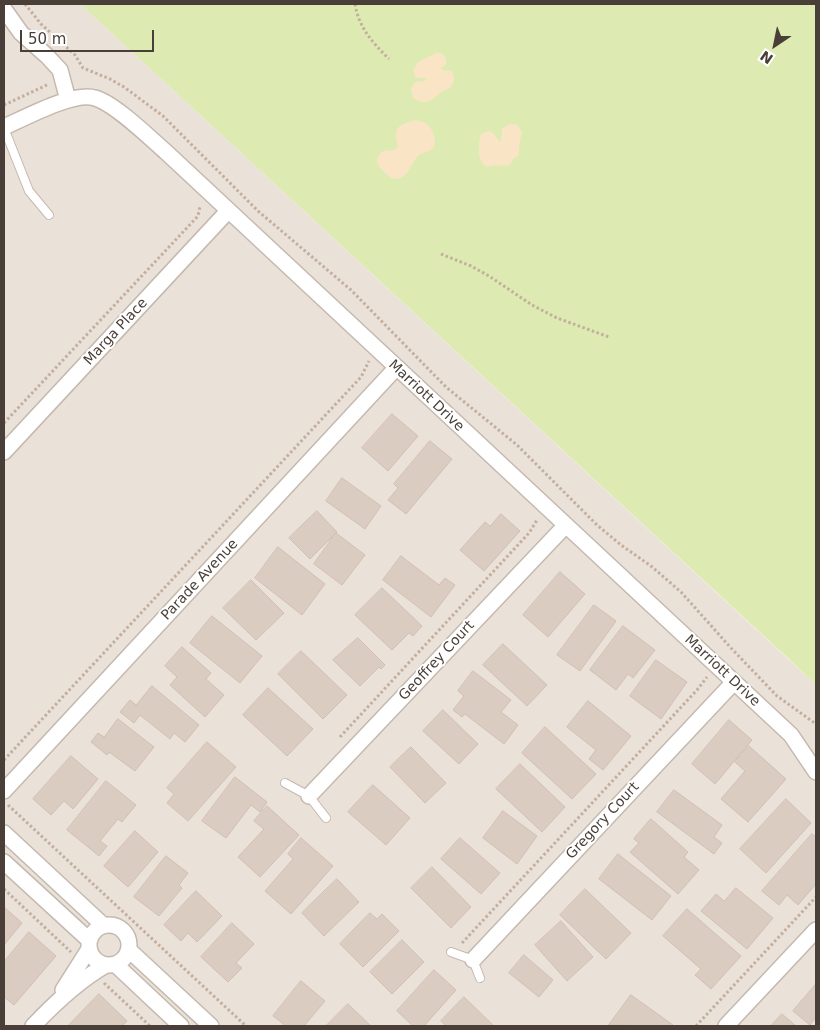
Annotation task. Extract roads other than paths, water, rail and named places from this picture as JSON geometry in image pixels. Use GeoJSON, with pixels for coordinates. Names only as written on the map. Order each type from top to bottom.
{"type":"FeatureCollection","features":[{"type":"Feature","properties":{"kind":"street"},"geometry":{"type":"LineString","coordinates":[[4,9],[22,33],[55,64],[63,78],[68,100]]}},
{"type":"Feature","properties":{"kind":"street","name":"Marriott Drive"},"geometry":{"type":"LineString","coordinates":[[4,127],[68,100],[80,97],[96,98],[108,104],[166,152],[791,735],[816,772]]}},
{"type":"Feature","properties":{"kind":"street","name":"Marga Place"},"geometry":{"type":"LineString","coordinates":[[4,452],[228,211]]}},
{"type":"Feature","properties":{"kind":"street","name":"Parade Avenue"},"geometry":{"type":"LineString","coordinates":[[4,791],[396,368]]}},
{"type":"Feature","properties":{"kind":"street","name":"Geoffrey Court"},"geometry":{"type":"LineString","coordinates":[[309,796],[565,526]]}},
{"type":"Feature","properties":{"kind":"street","name":"Gregory Court"},"geometry":{"type":"LineString","coordinates":[[473,960],[734,682]]}},
{"type":"Feature","properties":{"kind":"street"},"geometry":{"type":"LineString","coordinates":[[4,833],[102,925]]}},
{"type":"Feature","properties":{"kind":"street"},"geometry":{"type":"LineString","coordinates":[[4,862],[89,945],[96,960],[111,965],[181,1026]]}},
{"type":"Feature","properties":{"kind":"street"},"geometry":{"type":"LineString","coordinates":[[33,1026],[56,1002],[93,972],[111,965],[126,956],[130,944],[126,932],[115,925],[102,925],[92,934],[89,945],[56,1002]]}},
{"type":"Feature","properties":{"kind":"street"},"geometry":{"type":"LineString","coordinates":[[726,1026],[816,930]]}},
{"type":"Feature","properties":{"kind":"street"},"geometry":{"type":"LineString","coordinates":[[129,950],[210,1026]]}},
{"type":"Feature","properties":{"kind":"lane"},"geometry":{"type":"LineString","coordinates":[[4,127],[29,191],[49,215]]}},
{"type":"Feature","properties":{"kind":"lane"},"geometry":{"type":"LineString","coordinates":[[286,783],[309,796],[326,818]]}},
{"type":"Feature","properties":{"kind":"lane"},"geometry":{"type":"LineString","coordinates":[[453,953],[473,960],[480,978]]}}]}
